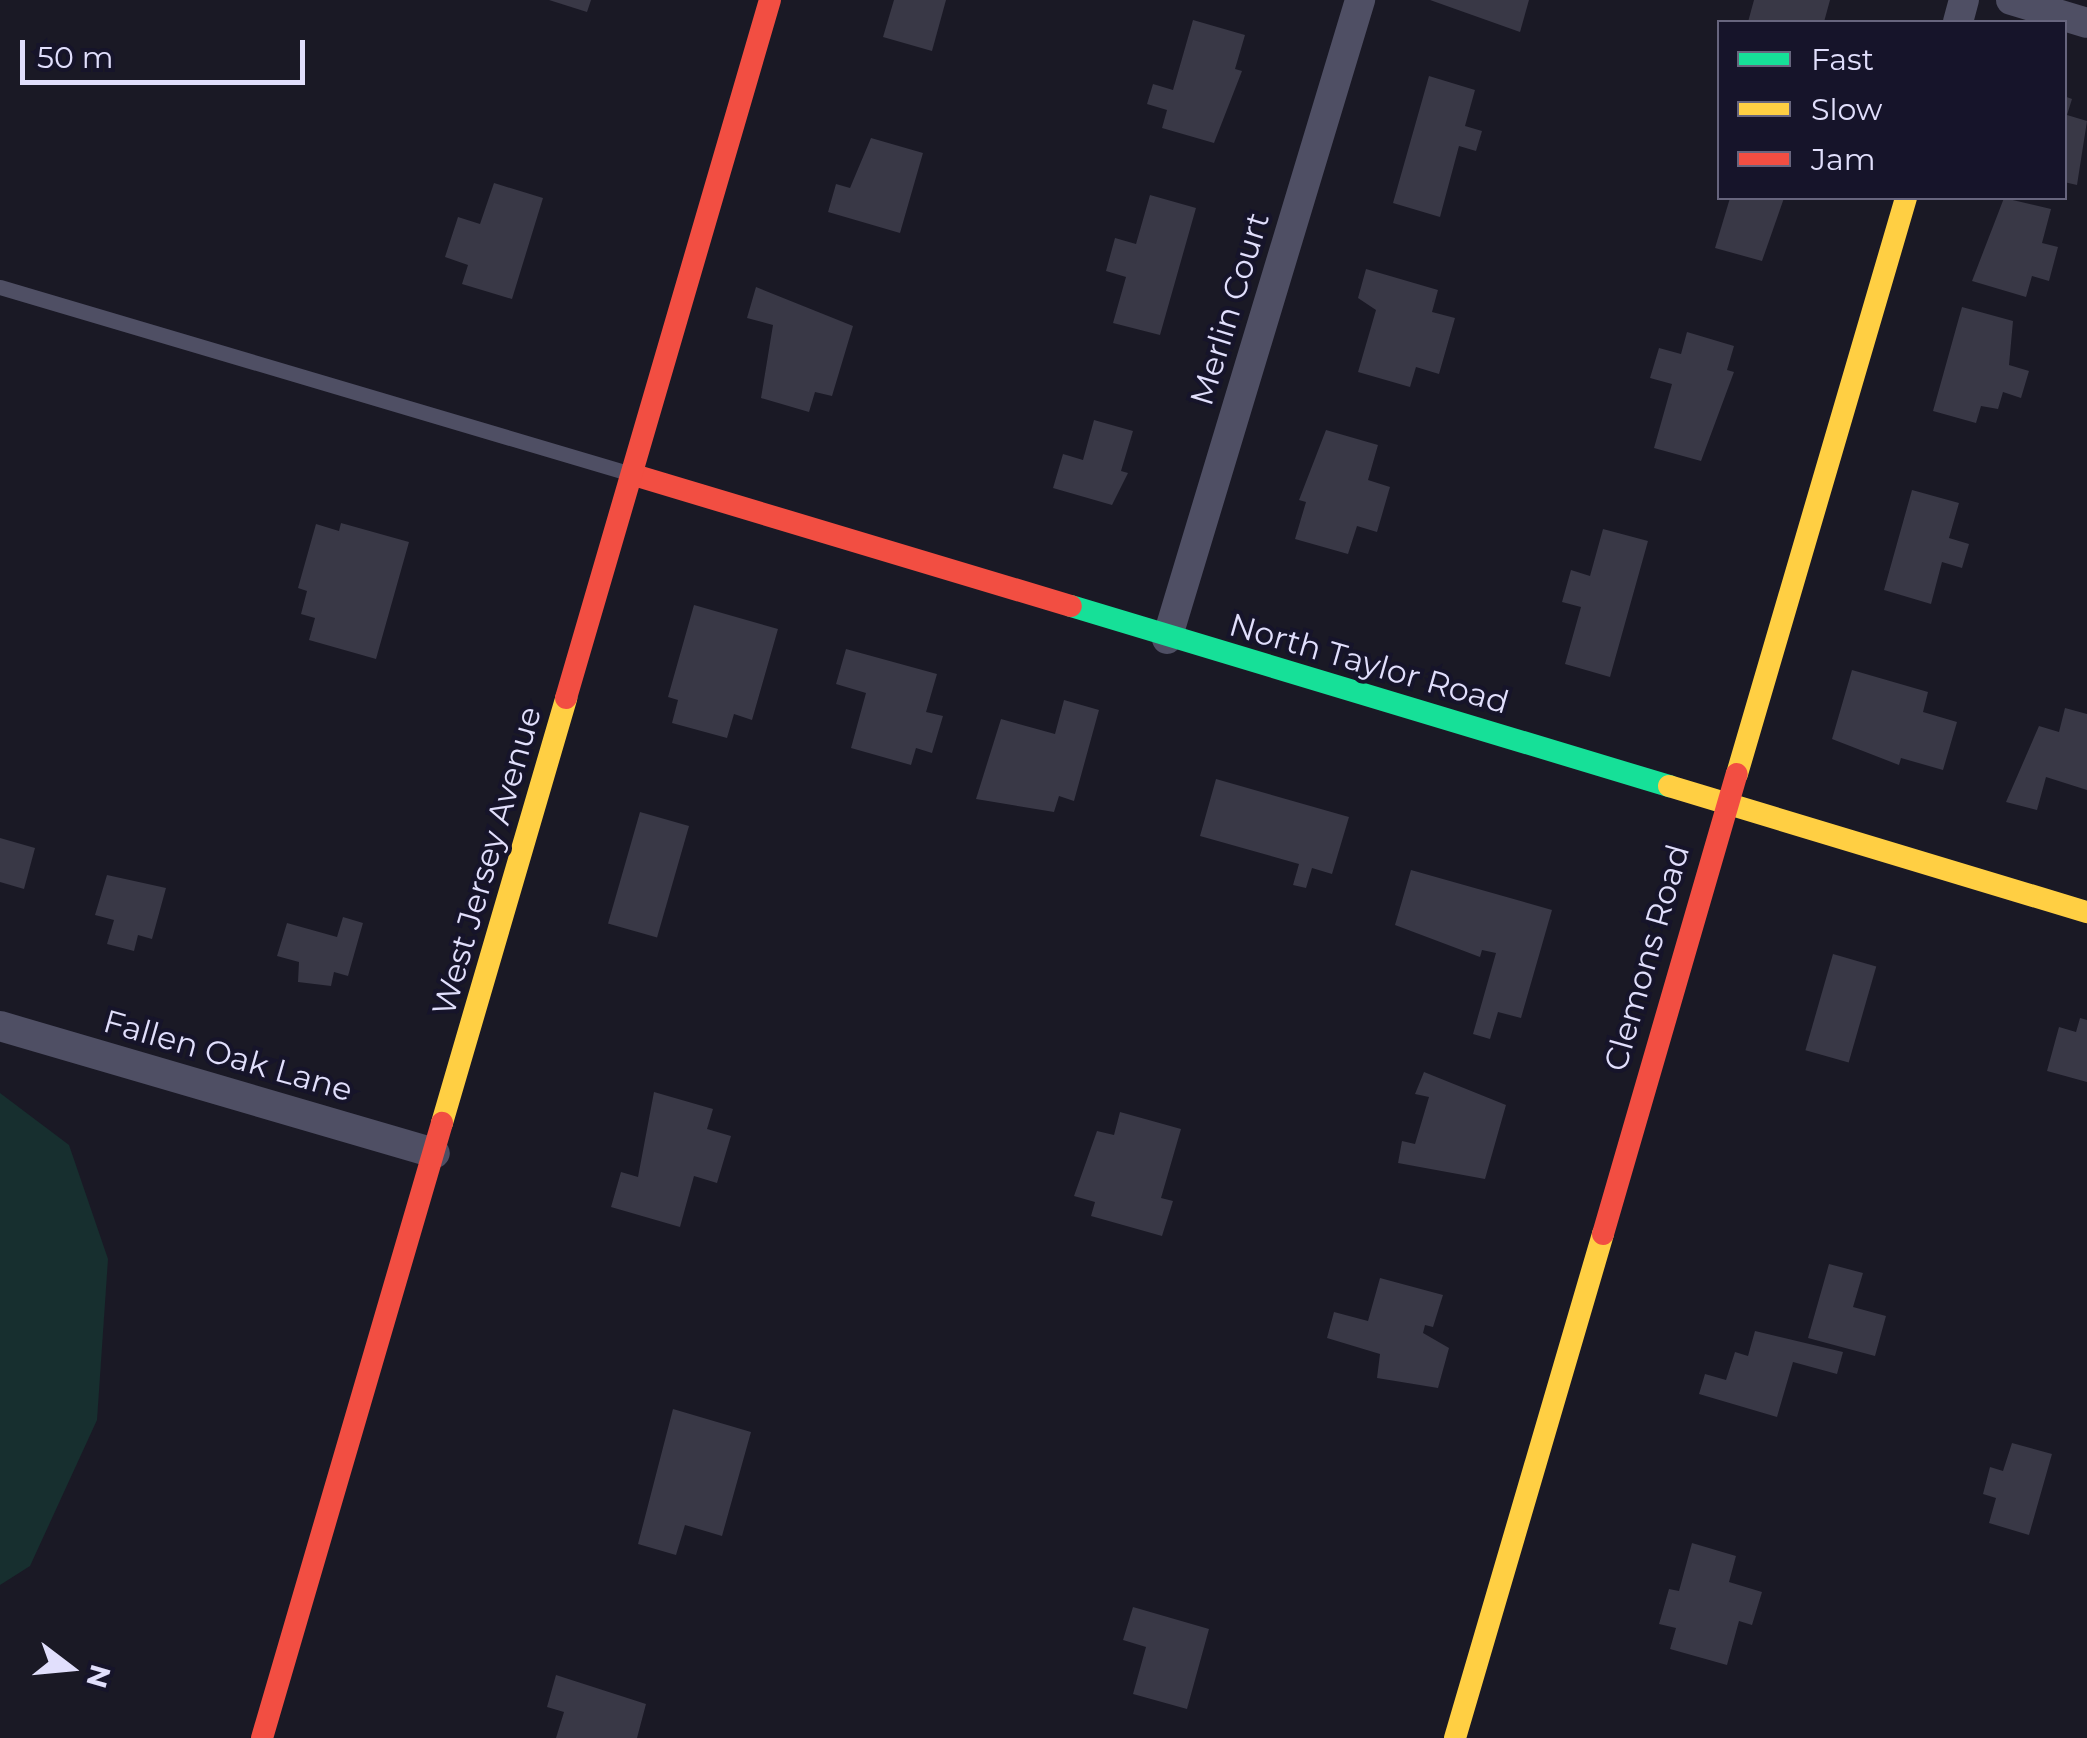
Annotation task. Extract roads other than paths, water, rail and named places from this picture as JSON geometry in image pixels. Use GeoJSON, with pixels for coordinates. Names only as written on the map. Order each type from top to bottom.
{"type":"FeatureCollection","features":[{"type":"Feature","properties":{"kind":"street","name":"West Jersey Avenue"},"geometry":{"type":"LineString","coordinates":[[262,1738],[770,0]]}},
{"type":"Feature","properties":{"kind":"street","name":"Merlin Court"},"geometry":{"type":"LineString","coordinates":[[1166,638],[1360,0]]}},
{"type":"Feature","properties":{"kind":"street"},"geometry":{"type":"LineString","coordinates":[[2011,0],[2087,23]]}},
{"type":"Feature","properties":{"kind":"street","name":"Clemons Road"},"geometry":{"type":"LineString","coordinates":[[1455,1738],[1905,200]]}},
{"type":"Feature","properties":{"kind":"street","name":"North Taylor Road"},"geometry":{"type":"LineString","coordinates":[[634,475],[2087,912]]}},
{"type":"Feature","properties":{"kind":"street","name":"Fallen Oak Lane"},"geometry":{"type":"LineString","coordinates":[[0,1026],[436,1153]]}},
{"type":"Feature","properties":{"kind":"lane"},"geometry":{"type":"LineString","coordinates":[[0,287],[634,475]]}}]}
